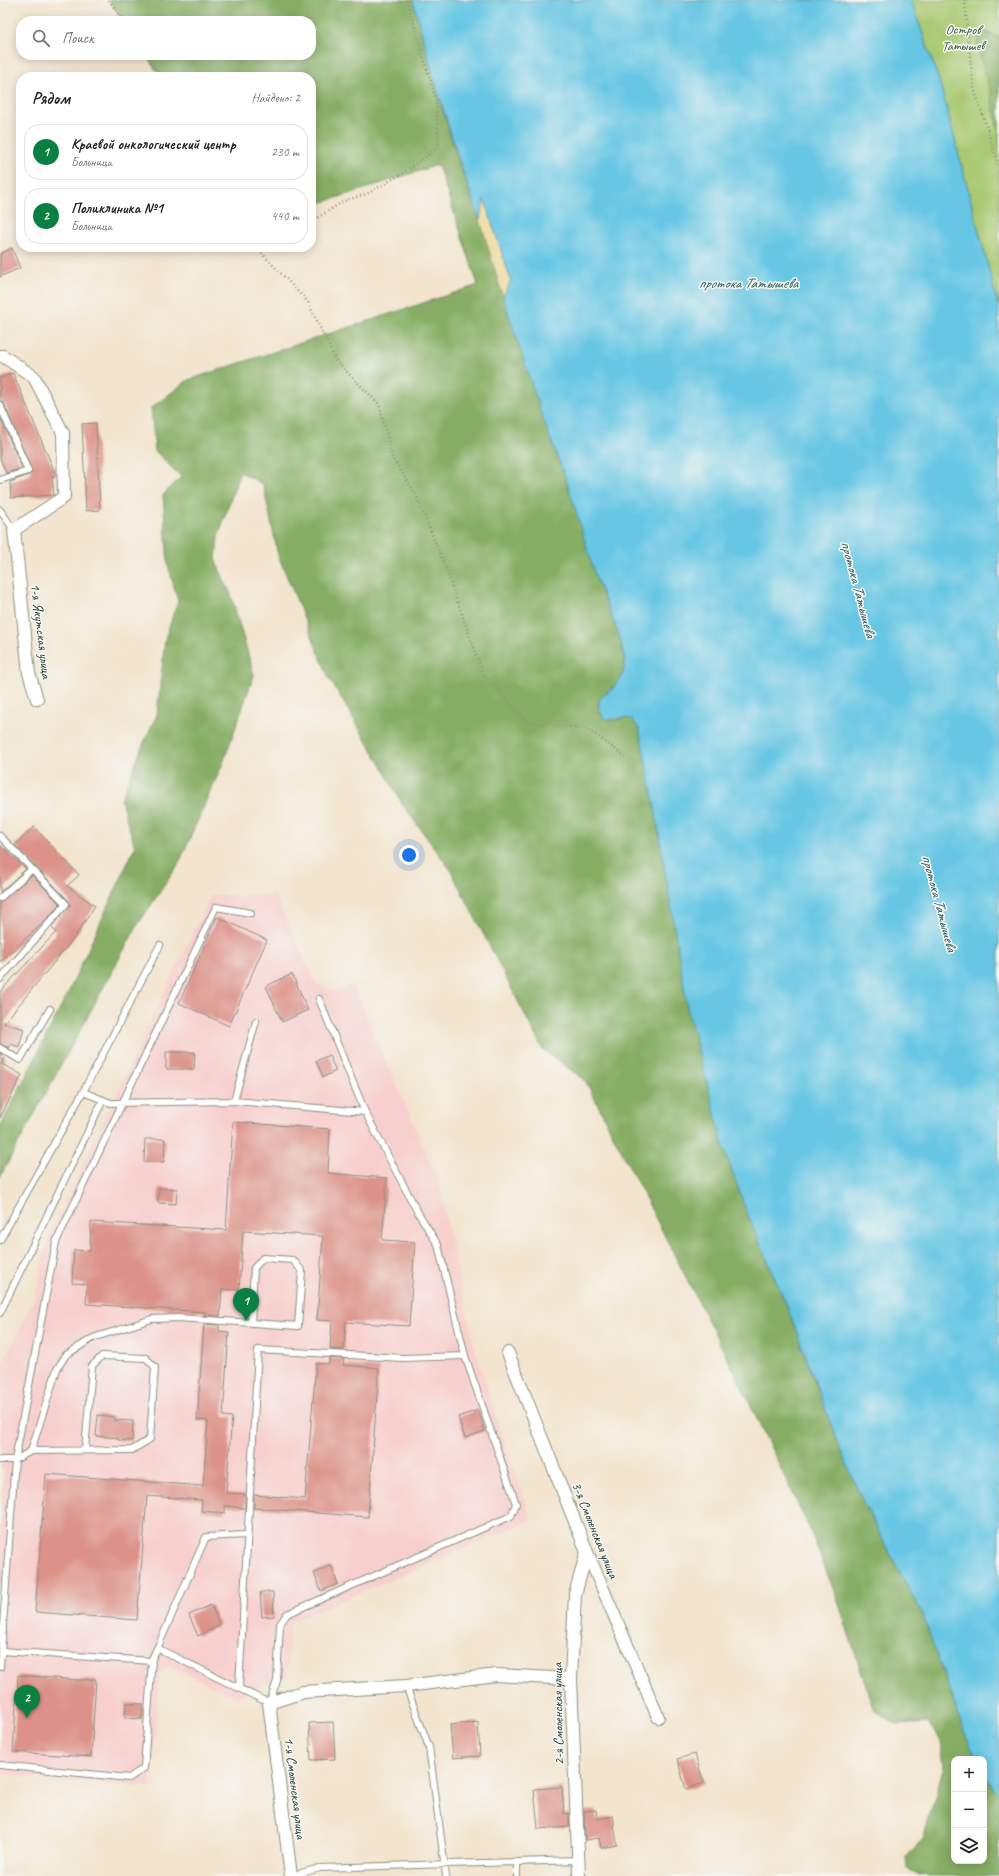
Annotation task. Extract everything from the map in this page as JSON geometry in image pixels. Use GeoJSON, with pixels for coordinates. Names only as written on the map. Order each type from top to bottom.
{"type":"FeatureCollection","features":[{"type":"Feature","properties":{"kind":"street"},"geometry":{"type":"LineString","coordinates":[[1,357],[34,377],[63,433],[64,497],[14,530]]}},
{"type":"Feature","properties":{"kind":"street","name":"1-я Якутская улица"},"geometry":{"type":"LineString","coordinates":[[14,530],[29,673],[37,699]]}},
{"type":"Feature","properties":{"kind":"street","name":"3-я Смоленская улица"},"geometry":{"type":"LineString","coordinates":[[508,1352],[587,1552],[658,1717]]}},
{"type":"Feature","properties":{"kind":"street","name":"2-я Смоленская улица"},"geometry":{"type":"LineString","coordinates":[[579,1876],[577,1860],[571,1679],[575,1594],[587,1552]]}},
{"type":"Feature","properties":{"kind":"street"},"geometry":{"type":"LineString","coordinates":[[269,1703],[303,1692],[406,1686],[496,1675],[571,1679]]}},
{"type":"Feature","properties":{"kind":"street","name":"1-я Смоленская улица"},"geometry":{"type":"LineString","coordinates":[[269,1703],[291,1876]]}},
{"type":"Feature","properties":{"kind":"lane"},"geometry":{"type":"LineString","coordinates":[[0,405],[28,471],[0,480]]}},
{"type":"Feature","properties":{"kind":"lane"},"geometry":{"type":"LineString","coordinates":[[0,510],[14,530]]}},
{"type":"Feature","properties":{"kind":"lane"},"geometry":{"type":"LineString","coordinates":[[0,836],[66,904],[0,979]]}},
{"type":"Feature","properties":{"kind":"lane"},"geometry":{"type":"LineString","coordinates":[[0,898],[32,869]]}},
{"type":"Feature","properties":{"kind":"lane"},"geometry":{"type":"LineString","coordinates":[[0,1668],[15,1460],[56,1242],[216,907],[251,913]]}},
{"type":"Feature","properties":{"kind":"lane"},"geometry":{"type":"LineString","coordinates":[[0,1240],[83,1092],[160,945]]}},
{"type":"Feature","properties":{"kind":"lane"},"geometry":{"type":"LineString","coordinates":[[157,1648],[269,1703],[277,1681],[280,1624],[287,1614],[511,1516],[516,1504],[465,1356],[438,1245],[417,1211],[366,1112],[319,999]]}},
{"type":"Feature","properties":{"kind":"lane"},"geometry":{"type":"LineString","coordinates":[[0,1048],[20,1060],[50,1009]]}},
{"type":"Feature","properties":{"kind":"lane"},"geometry":{"type":"LineString","coordinates":[[234,1101],[256,1021]]}},
{"type":"Feature","properties":{"kind":"lane"},"geometry":{"type":"LineString","coordinates":[[83,1092],[111,1102],[234,1101],[366,1112]]}},
{"type":"Feature","properties":{"kind":"lane"},"geometry":{"type":"LineString","coordinates":[[0,1313],[103,1100]]}},
{"type":"Feature","properties":{"kind":"lane"},"geometry":{"type":"LineString","coordinates":[[32,1450],[57,1369],[66,1355],[93,1338],[152,1319],[178,1318],[251,1323],[298,1326],[302,1271],[293,1260],[263,1258],[254,1268],[251,1323]]}},
{"type":"Feature","properties":{"kind":"lane"},"geometry":{"type":"LineString","coordinates":[[239,1687],[246,1535],[258,1350],[403,1358],[465,1356]]}},
{"type":"Feature","properties":{"kind":"lane"},"geometry":{"type":"LineString","coordinates":[[0,1460],[15,1460],[32,1450],[85,1450],[132,1450],[150,1439],[156,1367],[146,1358],[102,1356],[92,1366],[85,1450]]}},
{"type":"Feature","properties":{"kind":"lane"},"geometry":{"type":"LineString","coordinates":[[0,1765],[129,1778],[144,1768],[151,1662],[157,1648],[206,1537],[246,1535]]}},
{"type":"Feature","properties":{"kind":"lane"},"geometry":{"type":"LineString","coordinates":[[1,1651],[151,1662]]}},
{"type":"Feature","properties":{"kind":"lane"},"geometry":{"type":"LineString","coordinates":[[406,1686],[429,1747],[446,1876]]}},
{"type":"Feature","properties":{"kind":"lane"},"geometry":{"type":"LineString","coordinates":[[291,1876],[320,1868],[577,1860]]}},
{"type":"Feature","properties":{"kind":"lane"},"geometry":{"type":"LineString","coordinates":[[517,1862],[517,1876]]}},
{"type":"Feature","properties":{"kind":"path"},"geometry":{"type":"LineString","coordinates":[[109,0],[120,16]]}},
{"type":"Feature","properties":{"kind":"path"},"geometry":{"type":"LineString","coordinates":[[316,219],[344,201],[370,193],[403,173],[439,147],[436,100],[407,0]]}},
{"type":"Feature","properties":{"kind":"path"},"geometry":{"type":"LineString","coordinates":[[965,0],[974,88],[999,164]]}},
{"type":"Feature","properties":{"kind":"path"},"geometry":{"type":"LineString","coordinates":[[149,60],[158,72]]}},
{"type":"Feature","properties":{"kind":"path"},"geometry":{"type":"LineString","coordinates":[[261,252],[308,302],[336,361],[379,404],[392,457],[415,493],[442,561],[483,674],[526,721],[587,728],[625,756]]}},
{"type":"Feature","properties":{"kind":"shaded area"},"geometry":{"type":"Polygon","coordinates":[[[211,895],[275,895],[316,984],[337,992],[352,984],[438,1179],[474,1346],[504,1441],[532,1520],[291,1622],[287,1676],[236,1697],[169,1666],[160,1674],[151,1787],[0,1775],[0,1532],[4,1469],[0,1468],[0,1369],[35,1297],[47,1240],[211,895]]]}},
{"type":"Feature","properties":{"kind":"green space"},"geometry":{"type":"Polygon","coordinates":[[[109,0],[413,0],[442,108],[457,157],[480,220],[544,422],[567,482],[596,578],[619,635],[625,666],[621,678],[613,688],[600,698],[598,706],[600,713],[611,720],[628,718],[635,722],[639,728],[655,808],[688,1012],[725,1151],[747,1213],[787,1306],[839,1446],[863,1502],[923,1616],[964,1731],[976,1756],[951,1756],[951,1864],[987,1864],[987,1778],[999,1796],[999,1876],[931,1876],[920,1875],[907,1869],[906,1856],[923,1839],[944,1766],[941,1742],[928,1723],[896,1725],[873,1708],[838,1601],[810,1530],[739,1381],[585,1080],[543,1050],[450,869],[402,804],[380,763],[329,678],[278,555],[263,484],[240,472],[218,537],[216,562],[231,595],[254,675],[223,763],[178,865],[137,926],[0,1177],[0,1127],[69,991],[135,847],[121,800],[144,742],[157,715],[165,639],[178,601],[168,565],[163,495],[181,477],[155,451],[151,408],[188,380],[478,285],[438,165],[316,204],[316,72],[158,72],[149,60],[316,60],[316,16],[120,16],[109,0]]]}},
{"type":"Feature","properties":{"kind":"green space","name":"Остров Татышев"},"geometry":{"type":"Polygon","coordinates":[[[911,0],[999,0],[999,308],[940,83],[911,0]]]}},
{"type":"Feature","properties":{"kind":"green space"},"geometry":{"type":"Polygon","coordinates":[[[984,31],[999,38],[999,134],[990,91],[977,46],[979,37],[984,31]]]}},
{"type":"Feature","properties":{"kind":"sand"},"geometry":{"type":"Polygon","coordinates":[[[484,198],[511,281],[503,297],[480,220],[484,198]]]}},
{"type":"Feature","properties":{"kind":"water","name":"протока Татышева"},"geometry":{"type":"Polygon","coordinates":[[[413,0],[911,0],[940,83],[999,308],[999,1796],[987,1778],[987,1756],[976,1756],[964,1731],[923,1616],[863,1502],[839,1446],[787,1306],[747,1213],[725,1151],[688,1012],[655,808],[639,728],[635,723],[627,718],[605,719],[601,714],[599,704],[600,698],[613,688],[621,678],[625,666],[619,635],[596,578],[567,482],[544,422],[503,297],[511,280],[484,199],[480,220],[461,166],[413,0]]]}},
{"type":"Feature","properties":{"kind":"building"},"geometry":{"type":"Polygon","coordinates":[[[12,248],[20,268],[0,277],[0,254],[12,248]]]}},
{"type":"Feature","properties":{"kind":"building"},"geometry":{"type":"Polygon","coordinates":[[[13,373],[56,475],[52,476],[54,495],[11,498],[10,482],[29,475],[32,471],[4,403],[0,401],[0,378],[13,373]]]}},
{"type":"Feature","properties":{"kind":"building"},"geometry":{"type":"Polygon","coordinates":[[[0,417],[22,468],[6,473],[0,458],[0,417]]]}},
{"type":"Feature","properties":{"kind":"building"},"geometry":{"type":"Polygon","coordinates":[[[96,423],[100,510],[86,511],[82,424],[96,423]]]}},
{"type":"Feature","properties":{"kind":"building"},"geometry":{"type":"Polygon","coordinates":[[[34,827],[79,875],[67,886],[95,906],[74,938],[4,1023],[24,1029],[19,1047],[11,1044],[9,1048],[0,1044],[0,992],[56,932],[51,927],[70,905],[69,901],[15,845],[34,827]]]}},
{"type":"Feature","properties":{"kind":"building"},"geometry":{"type":"Polygon","coordinates":[[[0,845],[26,869],[0,892],[0,845]]]}},
{"type":"Feature","properties":{"kind":"building"},"geometry":{"type":"Polygon","coordinates":[[[32,875],[60,904],[45,921],[0,962],[0,902],[32,875]]]}},
{"type":"Feature","properties":{"kind":"building"},"geometry":{"type":"Polygon","coordinates":[[[217,917],[267,940],[229,1026],[179,1003],[217,917]]]}},
{"type":"Feature","properties":{"kind":"building"},"geometry":{"type":"Polygon","coordinates":[[[292,974],[308,1010],[282,1022],[266,986],[292,974]]]}},
{"type":"Feature","properties":{"kind":"building"},"geometry":{"type":"Polygon","coordinates":[[[166,1052],[195,1052],[194,1069],[166,1069],[166,1052]]]}},
{"type":"Feature","properties":{"kind":"building"},"geometry":{"type":"Polygon","coordinates":[[[0,1053],[5,1057],[2,1064],[22,1075],[0,1118],[0,1053]]]}},
{"type":"Feature","properties":{"kind":"building"},"geometry":{"type":"Polygon","coordinates":[[[329,1055],[336,1071],[323,1077],[316,1061],[329,1055]]]}},
{"type":"Feature","properties":{"kind":"building"},"geometry":{"type":"Polygon","coordinates":[[[233,1122],[330,1129],[328,1173],[387,1178],[382,1240],[415,1242],[409,1326],[346,1322],[344,1350],[330,1349],[332,1321],[317,1320],[323,1236],[243,1231],[239,1290],[222,1289],[220,1316],[204,1315],[205,1312],[86,1304],[87,1284],[72,1283],[74,1250],[90,1251],[91,1222],[226,1230],[233,1122]]]}},
{"type":"Feature","properties":{"kind":"building"},"geometry":{"type":"Polygon","coordinates":[[[145,1139],[165,1139],[164,1162],[144,1162],[145,1139]]]}},
{"type":"Feature","properties":{"kind":"building"},"geometry":{"type":"Polygon","coordinates":[[[159,1188],[177,1189],[176,1204],[158,1203],[159,1188]]]}},
{"type":"Feature","properties":{"kind":"building"},"geometry":{"type":"Polygon","coordinates":[[[204,1324],[219,1325],[219,1331],[229,1332],[223,1416],[232,1417],[226,1493],[245,1494],[245,1508],[225,1506],[225,1513],[201,1511],[202,1500],[147,1496],[137,1620],[35,1612],[46,1474],[203,1486],[208,1421],[197,1420],[204,1324]]]}},
{"type":"Feature","properties":{"kind":"building"},"geometry":{"type":"Polygon","coordinates":[[[329,1358],[344,1359],[343,1365],[379,1368],[368,1517],[254,1508],[254,1495],[305,1499],[316,1363],[329,1364],[329,1358]]]}},
{"type":"Feature","properties":{"kind":"building"},"geometry":{"type":"Polygon","coordinates":[[[478,1410],[485,1431],[465,1438],[458,1417],[478,1410]]]}},
{"type":"Feature","properties":{"kind":"building"},"geometry":{"type":"Polygon","coordinates":[[[98,1415],[114,1417],[114,1420],[133,1421],[132,1441],[96,1436],[98,1415]]]}},
{"type":"Feature","properties":{"kind":"building"},"geometry":{"type":"Polygon","coordinates":[[[331,1566],[338,1584],[321,1591],[314,1573],[331,1566]]]}},
{"type":"Feature","properties":{"kind":"building"},"geometry":{"type":"Polygon","coordinates":[[[260,1592],[273,1592],[274,1616],[262,1617],[260,1592]]]}},
{"type":"Feature","properties":{"kind":"building"},"geometry":{"type":"Polygon","coordinates":[[[211,1605],[220,1625],[198,1636],[189,1615],[211,1605]]]}},
{"type":"Feature","properties":{"kind":"building"},"geometry":{"type":"Polygon","coordinates":[[[18,1675],[78,1680],[96,1679],[91,1757],[13,1752],[18,1675]]]}},
{"type":"Feature","properties":{"kind":"building"},"geometry":{"type":"Polygon","coordinates":[[[126,1703],[143,1704],[142,1719],[125,1718],[126,1703]]]}},
{"type":"Feature","properties":{"kind":"building"},"geometry":{"type":"Polygon","coordinates":[[[333,1722],[335,1759],[311,1760],[309,1723],[333,1722]]]}},
{"type":"Feature","properties":{"kind":"building"},"geometry":{"type":"Polygon","coordinates":[[[478,1722],[480,1756],[453,1758],[450,1725],[478,1722]]]}},
{"type":"Feature","properties":{"kind":"building"},"geometry":{"type":"Polygon","coordinates":[[[695,1754],[704,1783],[686,1789],[677,1759],[695,1754]]]}},
{"type":"Feature","properties":{"kind":"building"},"geometry":{"type":"Polygon","coordinates":[[[562,1787],[564,1814],[569,1813],[569,1827],[538,1829],[534,1789],[562,1787]]]}},
{"type":"Feature","properties":{"kind":"building"},"geometry":{"type":"Polygon","coordinates":[[[596,1810],[597,1819],[613,1816],[617,1845],[601,1848],[599,1838],[585,1840],[584,1811],[596,1810]]]}},
{"type":"Feature","properties":{"kind":"place","name":"Краевой онкологический центр"},"geometry":{"type":"Point","coordinates":[246,1321]}},
{"type":"Feature","properties":{"kind":"place","name":"Поликлиника №1"},"geometry":{"type":"Point","coordinates":[27,1718]}}]}
